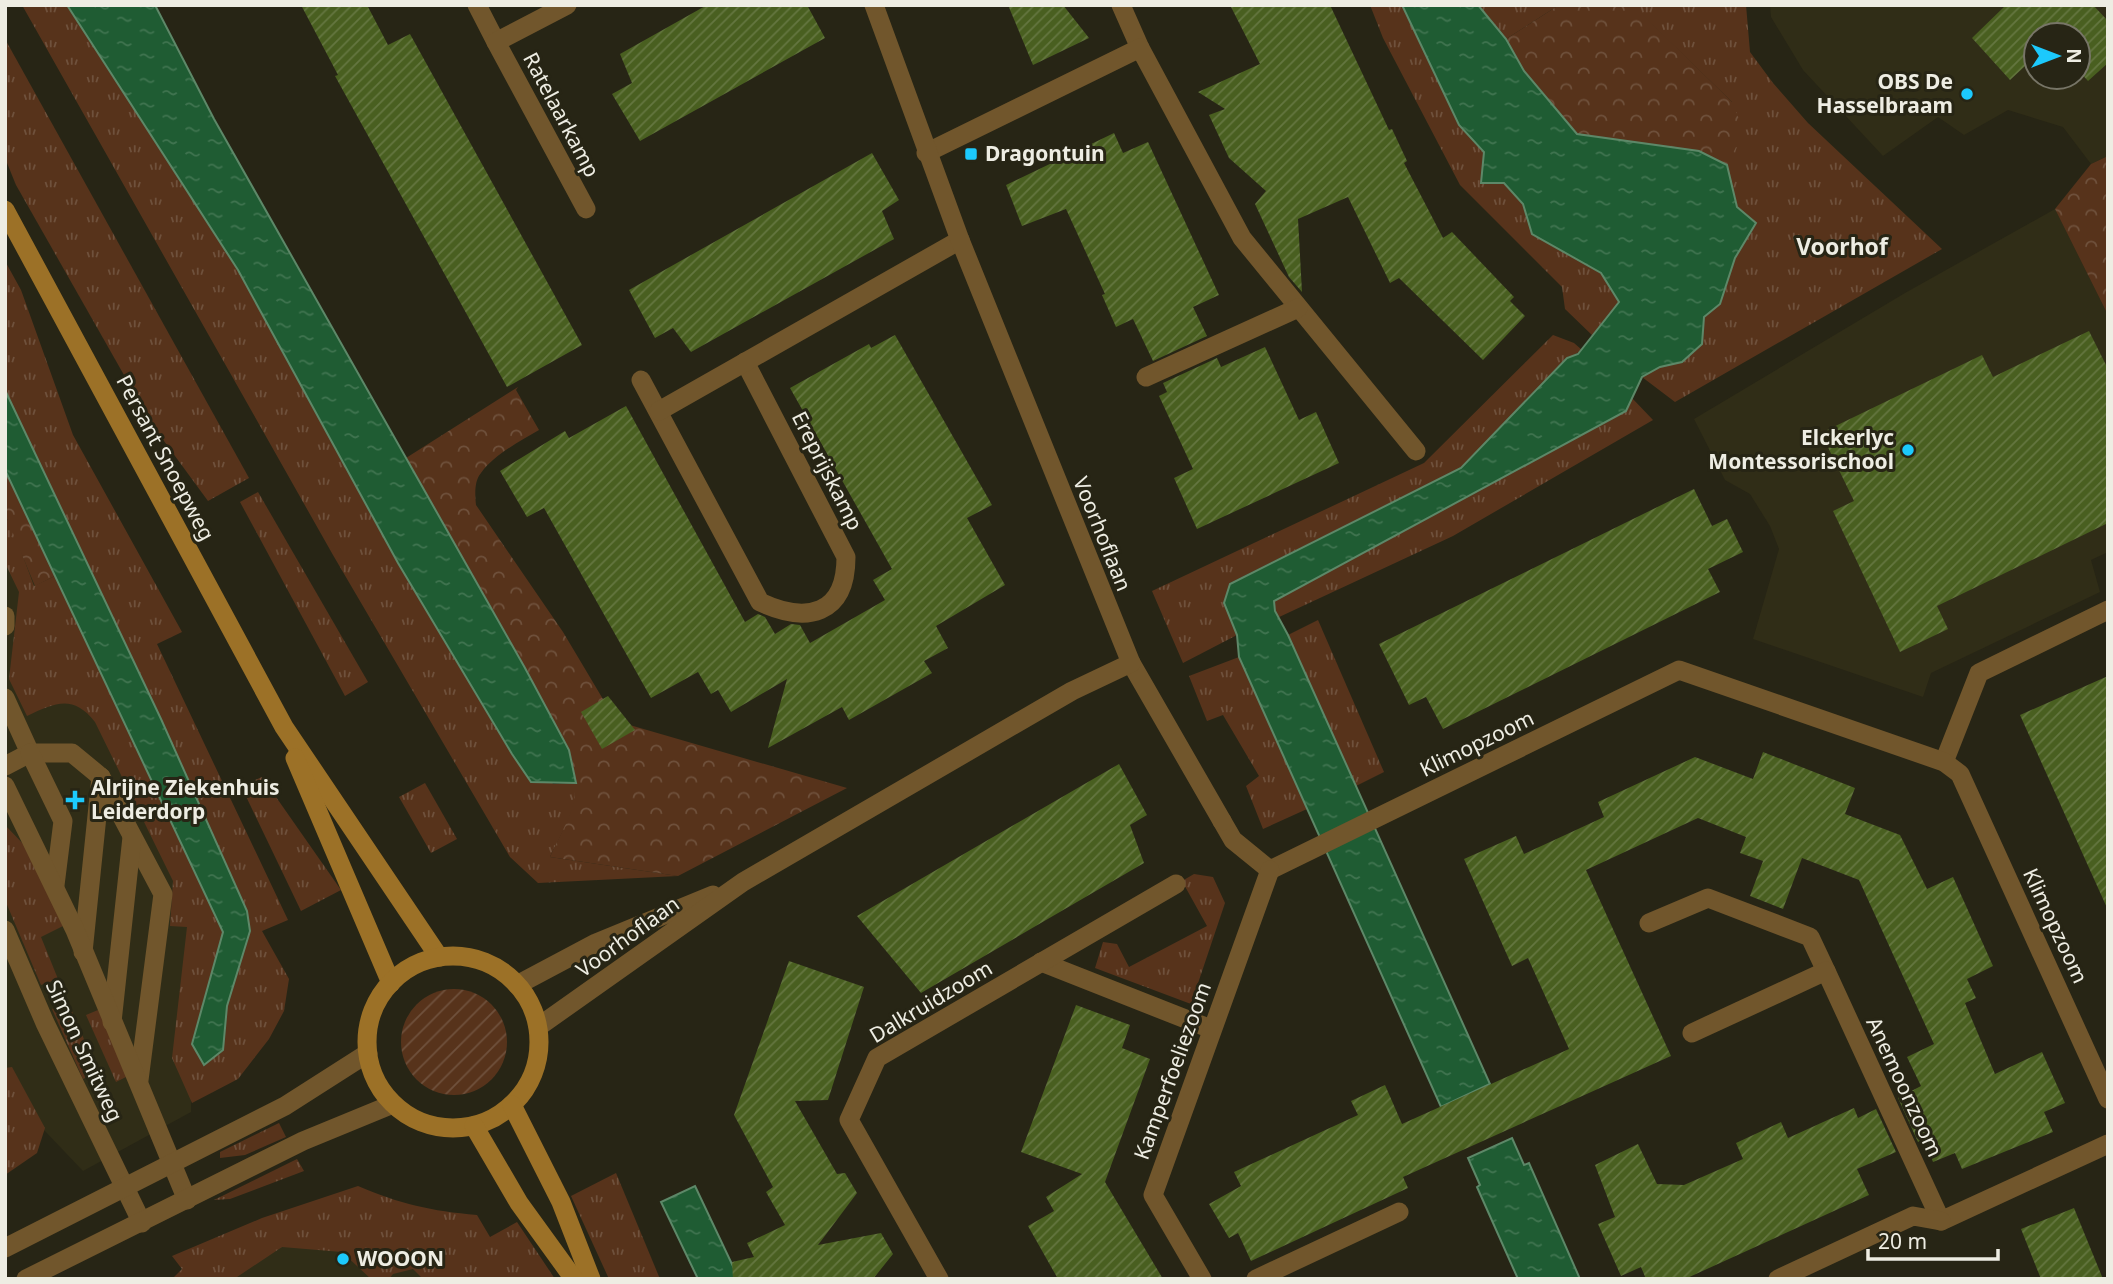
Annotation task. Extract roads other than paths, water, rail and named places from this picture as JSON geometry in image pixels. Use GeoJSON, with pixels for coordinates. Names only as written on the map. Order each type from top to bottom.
{"type":"FeatureCollection","features":[{"type":"Feature","properties":{"kind":"main road","name":"Persant Snoepweg"},"geometry":{"type":"LineString","coordinates":[[5,210],[284,727],[391,982]]}},
{"type":"Feature","properties":{"kind":"main road","name":"Persant Snoepweg"},"geometry":{"type":"LineString","coordinates":[[284,727],[439,957]]}},
{"type":"Feature","properties":{"kind":"main road"},"geometry":{"type":"LineString","coordinates":[[456,956],[490,964],[517,985],[533,1012],[538,1027],[535,1069],[526,1088],[512,1105],[500,1114],[474,1126],[439,1127],[414,1119],[393,1104],[372,1072],[368,1053],[372,1014],[391,982],[406,970],[439,957],[456,956]]}},
{"type":"Feature","properties":{"kind":"main road"},"geometry":{"type":"LineString","coordinates":[[512,1105],[561,1202],[591,1279]]}},
{"type":"Feature","properties":{"kind":"main road"},"geometry":{"type":"LineString","coordinates":[[474,1126],[519,1203],[574,1279]]}},
{"type":"Feature","properties":{"kind":"street","name":"Ratelaarkamp"},"geometry":{"type":"LineString","coordinates":[[477,5],[586,209]]}},
{"type":"Feature","properties":{"kind":"street","name":"Ratelaarkamp"},"geometry":{"type":"LineString","coordinates":[[496,43],[567,5]]}},
{"type":"Feature","properties":{"kind":"street","name":"Voorhoflaan"},"geometry":{"type":"LineString","coordinates":[[538,1027],[743,882],[1072,691],[1131,663],[926,153],[874,5]]}},
{"type":"Feature","properties":{"kind":"street"},"geometry":{"type":"LineString","coordinates":[[1121,5],[1140,48],[1242,238],[1416,451]]}},
{"type":"Feature","properties":{"kind":"street"},"geometry":{"type":"LineString","coordinates":[[926,153],[1140,48]]}},
{"type":"Feature","properties":{"kind":"street"},"geometry":{"type":"LineString","coordinates":[[659,411],[960,240]]}},
{"type":"Feature","properties":{"kind":"street"},"geometry":{"type":"LineString","coordinates":[[1146,377],[1298,308]]}},
{"type":"Feature","properties":{"kind":"street","name":"Ereprijskamp"},"geometry":{"type":"LineString","coordinates":[[641,380],[760,602],[780,611],[800,614],[833,603],[842,593],[846,578],[846,557],[745,362]]}},
{"type":"Feature","properties":{"kind":"street"},"geometry":{"type":"LineString","coordinates":[[1944,762],[1979,673],[2108,610]]}},
{"type":"Feature","properties":{"kind":"street"},"geometry":{"type":"LineString","coordinates":[[5,617],[5,626]]}},
{"type":"Feature","properties":{"kind":"street"},"geometry":{"type":"LineString","coordinates":[[1131,663],[1233,840],[1270,870]]}},
{"type":"Feature","properties":{"kind":"street","name":"Klimopzoom"},"geometry":{"type":"LineString","coordinates":[[1270,870],[1679,670],[1944,762],[1960,774],[2103,1075],[2108,1099]]}},
{"type":"Feature","properties":{"kind":"street","name":"Simon Smitweg"},"geometry":{"type":"LineString","coordinates":[[5,698],[63,821],[55,884]]}},
{"type":"Feature","properties":{"kind":"street"},"geometry":{"type":"LineString","coordinates":[[5,766],[30,753]]}},
{"type":"Feature","properties":{"kind":"street","name":"Simon Smitweg"},"geometry":{"type":"LineString","coordinates":[[30,753],[72,753],[101,777],[163,894],[139,1080]]}},
{"type":"Feature","properties":{"kind":"street","name":"Simon Smitweg"},"geometry":{"type":"LineString","coordinates":[[83,952],[101,777]]}},
{"type":"Feature","properties":{"kind":"street","name":"Simon Smitweg"},"geometry":{"type":"LineString","coordinates":[[5,786],[55,884],[187,1200]]}},
{"type":"Feature","properties":{"kind":"street","name":"Simon Smitweg"},"geometry":{"type":"LineString","coordinates":[[5,808],[24,823]]}},
{"type":"Feature","properties":{"kind":"street","name":"Simon Smitweg"},"geometry":{"type":"LineString","coordinates":[[112,1022],[132,837]]}},
{"type":"Feature","properties":{"kind":"street","name":"Kamperfoeliezoom"},"geometry":{"type":"LineString","coordinates":[[1202,1279],[1153,1195],[1270,870]]}},
{"type":"Feature","properties":{"kind":"street","name":"Voorhoflaan"},"geometry":{"type":"LineString","coordinates":[[517,985],[597,943],[743,882]]}},
{"type":"Feature","properties":{"kind":"street","name":"Dalkruidzoom"},"geometry":{"type":"LineString","coordinates":[[939,1279],[849,1120],[877,1058],[1176,884]]}},
{"type":"Feature","properties":{"kind":"street","name":"Anemoonzoom"},"geometry":{"type":"LineString","coordinates":[[1649,923],[1708,898],[1810,937],[1941,1221]]}},
{"type":"Feature","properties":{"kind":"street","name":"Simon Smitweg"},"geometry":{"type":"LineString","coordinates":[[5,930],[45,1023],[142,1223]]}},
{"type":"Feature","properties":{"kind":"street"},"geometry":{"type":"LineString","coordinates":[[1041,962],[1212,1029]]}},
{"type":"Feature","properties":{"kind":"street"},"geometry":{"type":"LineString","coordinates":[[1692,1033],[1826,971]]}},
{"type":"Feature","properties":{"kind":"street"},"geometry":{"type":"LineString","coordinates":[[5,1248],[125,1189],[313,1090],[368,1053]]}},
{"type":"Feature","properties":{"kind":"street"},"geometry":{"type":"LineString","coordinates":[[26,1279],[303,1141],[393,1104]]}},
{"type":"Feature","properties":{"kind":"street"},"geometry":{"type":"LineString","coordinates":[[1778,1279],[1913,1216],[1941,1221],[2108,1144]]}},
{"type":"Feature","properties":{"kind":"street"},"geometry":{"type":"LineString","coordinates":[[1256,1279],[1399,1212]]}},
{"type":"Feature","properties":{"kind":"water"},"geometry":{"type":"Polygon","coordinates":[[[67,5],[155,5],[214,119],[525,668],[569,750],[576,783],[531,782],[512,754],[398,563],[238,270],[67,5]]]}},
{"type":"Feature","properties":{"kind":"water"},"geometry":{"type":"Polygon","coordinates":[[[1402,5],[1478,5],[1506,39],[1524,71],[1577,134],[1699,151],[1727,165],[1737,207],[1756,223],[1735,258],[1720,304],[1704,317],[1702,344],[1682,362],[1660,367],[1642,377],[1626,411],[1274,601],[1275,611],[1490,1084],[1441,1107],[1239,657],[1237,635],[1224,603],[1230,584],[1461,468],[1567,358],[1578,354],[1619,302],[1601,273],[1532,234],[1523,204],[1504,183],[1481,183],[1484,152],[1459,125],[1402,5]]]}},
{"type":"Feature","properties":{"kind":"water"},"geometry":{"type":"Polygon","coordinates":[[[5,390],[161,719],[247,911],[250,931],[227,1006],[223,1050],[204,1065],[192,1044],[223,932],[5,470],[5,390]]]}},
{"type":"Feature","properties":{"kind":"water"},"geometry":{"type":"Polygon","coordinates":[[[1512,1138],[1524,1165],[1529,1163],[1580,1279],[1518,1279],[1477,1187],[1480,1185],[1468,1158],[1512,1138]]]}},
{"type":"Feature","properties":{"kind":"water"},"geometry":{"type":"Polygon","coordinates":[[[695,1186],[739,1279],[698,1279],[661,1202],[695,1186]]]}},
{"type":"Feature","properties":{"kind":"place","name":"OBS De Hasselbraam"},"geometry":{"type":"Point","coordinates":[1967,94]}},
{"type":"Feature","properties":{"kind":"place","name":"Dragontuin"},"geometry":{"type":"Point","coordinates":[971,154]}},
{"type":"Feature","properties":{"kind":"place","name":"Elckerlyc Montessorischool"},"geometry":{"type":"Point","coordinates":[1908,450]}},
{"type":"Feature","properties":{"kind":"place","name":"Alrijne Ziekenhuis Leiderdorp"},"geometry":{"type":"Point","coordinates":[75,800]}},
{"type":"Feature","properties":{"kind":"place","name":"WOOON"},"geometry":{"type":"Point","coordinates":[343,1259]}},
{"type":"Feature","properties":{"kind":"district","name":"Voorhof"},"geometry":{"type":"Point","coordinates":[1842,247]}}]}
